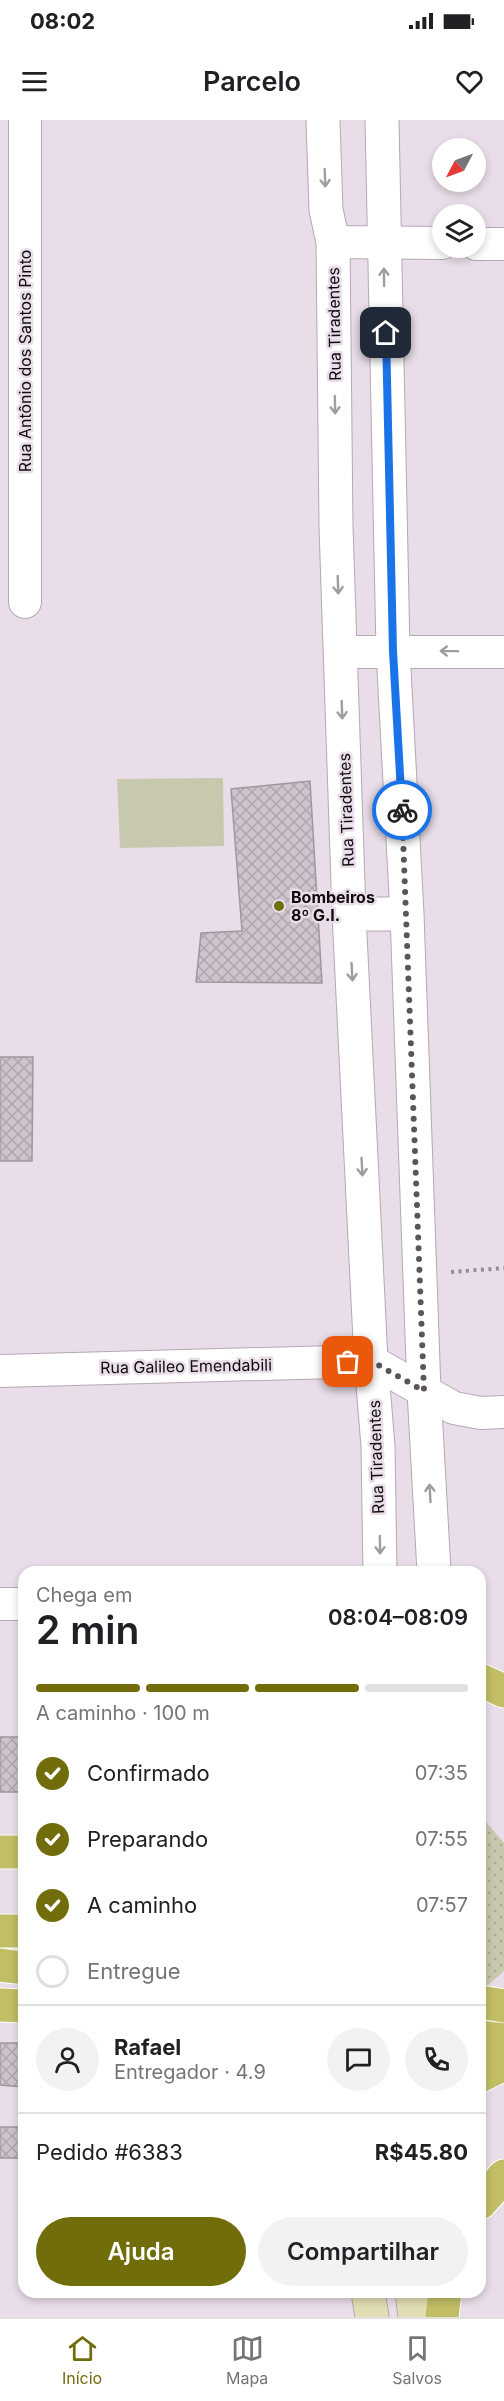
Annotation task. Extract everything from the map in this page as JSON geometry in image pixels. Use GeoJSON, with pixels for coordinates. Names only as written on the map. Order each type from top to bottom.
{"type":"FeatureCollection","features":[{"type":"Feature","properties":{"kind":"main road"},"geometry":{"type":"LineString","coordinates":[[0,1852],[18,1852]]}},
{"type":"Feature","properties":{"kind":"main road"},"geometry":{"type":"LineString","coordinates":[[0,1931],[18,1931]]}},
{"type":"Feature","properties":{"kind":"main road"},"geometry":{"type":"LineString","coordinates":[[0,1965],[18,1967]]}},
{"type":"Feature","properties":{"kind":"main road"},"geometry":{"type":"LineString","coordinates":[[486,2003],[504,2006]]}},
{"type":"Feature","properties":{"kind":"main road"},"geometry":{"type":"LineString","coordinates":[[0,2005],[18,2006]]}},
{"type":"Feature","properties":{"kind":"main road"},"geometry":{"type":"LineString","coordinates":[[486,2038],[504,2040]]}},
{"type":"Feature","properties":{"kind":"main road"},"geometry":{"type":"LineString","coordinates":[[486,2196],[504,2176]]}},
{"type":"Feature","properties":{"kind":"main road"},"geometry":{"type":"LineString","coordinates":[[369,2298],[372,2317]]}},
{"type":"Feature","properties":{"kind":"main road"},"geometry":{"type":"LineString","coordinates":[[413,2298],[415,2317]]}},
{"type":"Feature","properties":{"kind":"main road"},"geometry":{"type":"LineString","coordinates":[[442,2317],[444,2298]]}},
{"type":"Feature","properties":{"kind":"street","name":"Rua Antônio dos Santos Pinto"},"geometry":{"type":"LineString","coordinates":[[25,120],[25,602]]}},
{"type":"Feature","properties":{"kind":"street","name":"Rua Tiradentes"},"geometry":{"type":"LineString","coordinates":[[323,120],[326,210],[333,242],[340,652],[349,914],[371,1361],[378,1446],[380,1566]]}},
{"type":"Feature","properties":{"kind":"street"},"geometry":{"type":"LineString","coordinates":[[381,120],[393,651],[407,914],[424,1391],[434,1566]]}},
{"type":"Feature","properties":{"kind":"street"},"geometry":{"type":"LineString","coordinates":[[333,242],[432,243]]}},
{"type":"Feature","properties":{"kind":"street"},"geometry":{"type":"LineString","coordinates":[[486,244],[504,244]]}},
{"type":"Feature","properties":{"kind":"street"},"geometry":{"type":"LineString","coordinates":[[340,652],[504,652]]}},
{"type":"Feature","properties":{"kind":"street"},"geometry":{"type":"LineString","coordinates":[[349,914],[407,914]]}},
{"type":"Feature","properties":{"kind":"street"},"geometry":{"type":"LineString","coordinates":[[371,1361],[454,1408],[481,1413],[504,1412]]}},
{"type":"Feature","properties":{"kind":"street","name":"Rua Galileo Emendabili"},"geometry":{"type":"LineString","coordinates":[[0,1371],[371,1361]]}},
{"type":"Feature","properties":{"kind":"street"},"geometry":{"type":"LineString","coordinates":[[0,1604],[18,1604]]}},
{"type":"Feature","properties":{"kind":"path"},"geometry":{"type":"LineString","coordinates":[[421,1275],[504,1268]]}},
{"type":"Feature","properties":{"kind":"green space"},"geometry":{"type":"Polygon","coordinates":[[[223,778],[224,846],[120,848],[117,779],[223,778]]]}},
{"type":"Feature","properties":{"kind":"green space"},"geometry":{"type":"Polygon","coordinates":[[[486,1822],[504,1843],[504,1971],[486,1987],[486,1822]]]}},
{"type":"Feature","properties":{"kind":"building","name":"Bombeiros 8º G.I."},"geometry":{"type":"Polygon","coordinates":[[[310,781],[322,983],[196,982],[201,933],[242,931],[231,789],[310,781]]]}},
{"type":"Feature","properties":{"kind":"building"},"geometry":{"type":"Polygon","coordinates":[[[0,1057],[33,1057],[32,1161],[0,1161],[0,1057]]]}},
{"type":"Feature","properties":{"kind":"building"},"geometry":{"type":"Polygon","coordinates":[[[0,1737],[18,1737],[18,1792],[0,1792],[0,1737]]]}},
{"type":"Feature","properties":{"kind":"building"},"geometry":{"type":"Polygon","coordinates":[[[0,2043],[18,2043],[18,2086],[0,2085],[0,2043]]]}},
{"type":"Feature","properties":{"kind":"building"},"geometry":{"type":"Polygon","coordinates":[[[0,2127],[18,2127],[18,2158],[0,2158],[0,2127]]]}},
{"type":"Feature","properties":{"kind":"way so far"},"geometry":{"type":"LineString","coordinates":[[348,1362],[371,1361],[424,1391],[402,810]]}},
{"type":"Feature","properties":{"kind":"place","name":"Bombeiros 8º G.I."},"geometry":{"type":"Point","coordinates":[279,906]}},
{"type":"Feature","properties":{"kind":"route"},"geometry":{"type":"LineString","coordinates":[[386,333],[393,651],[402,810]]}}]}
